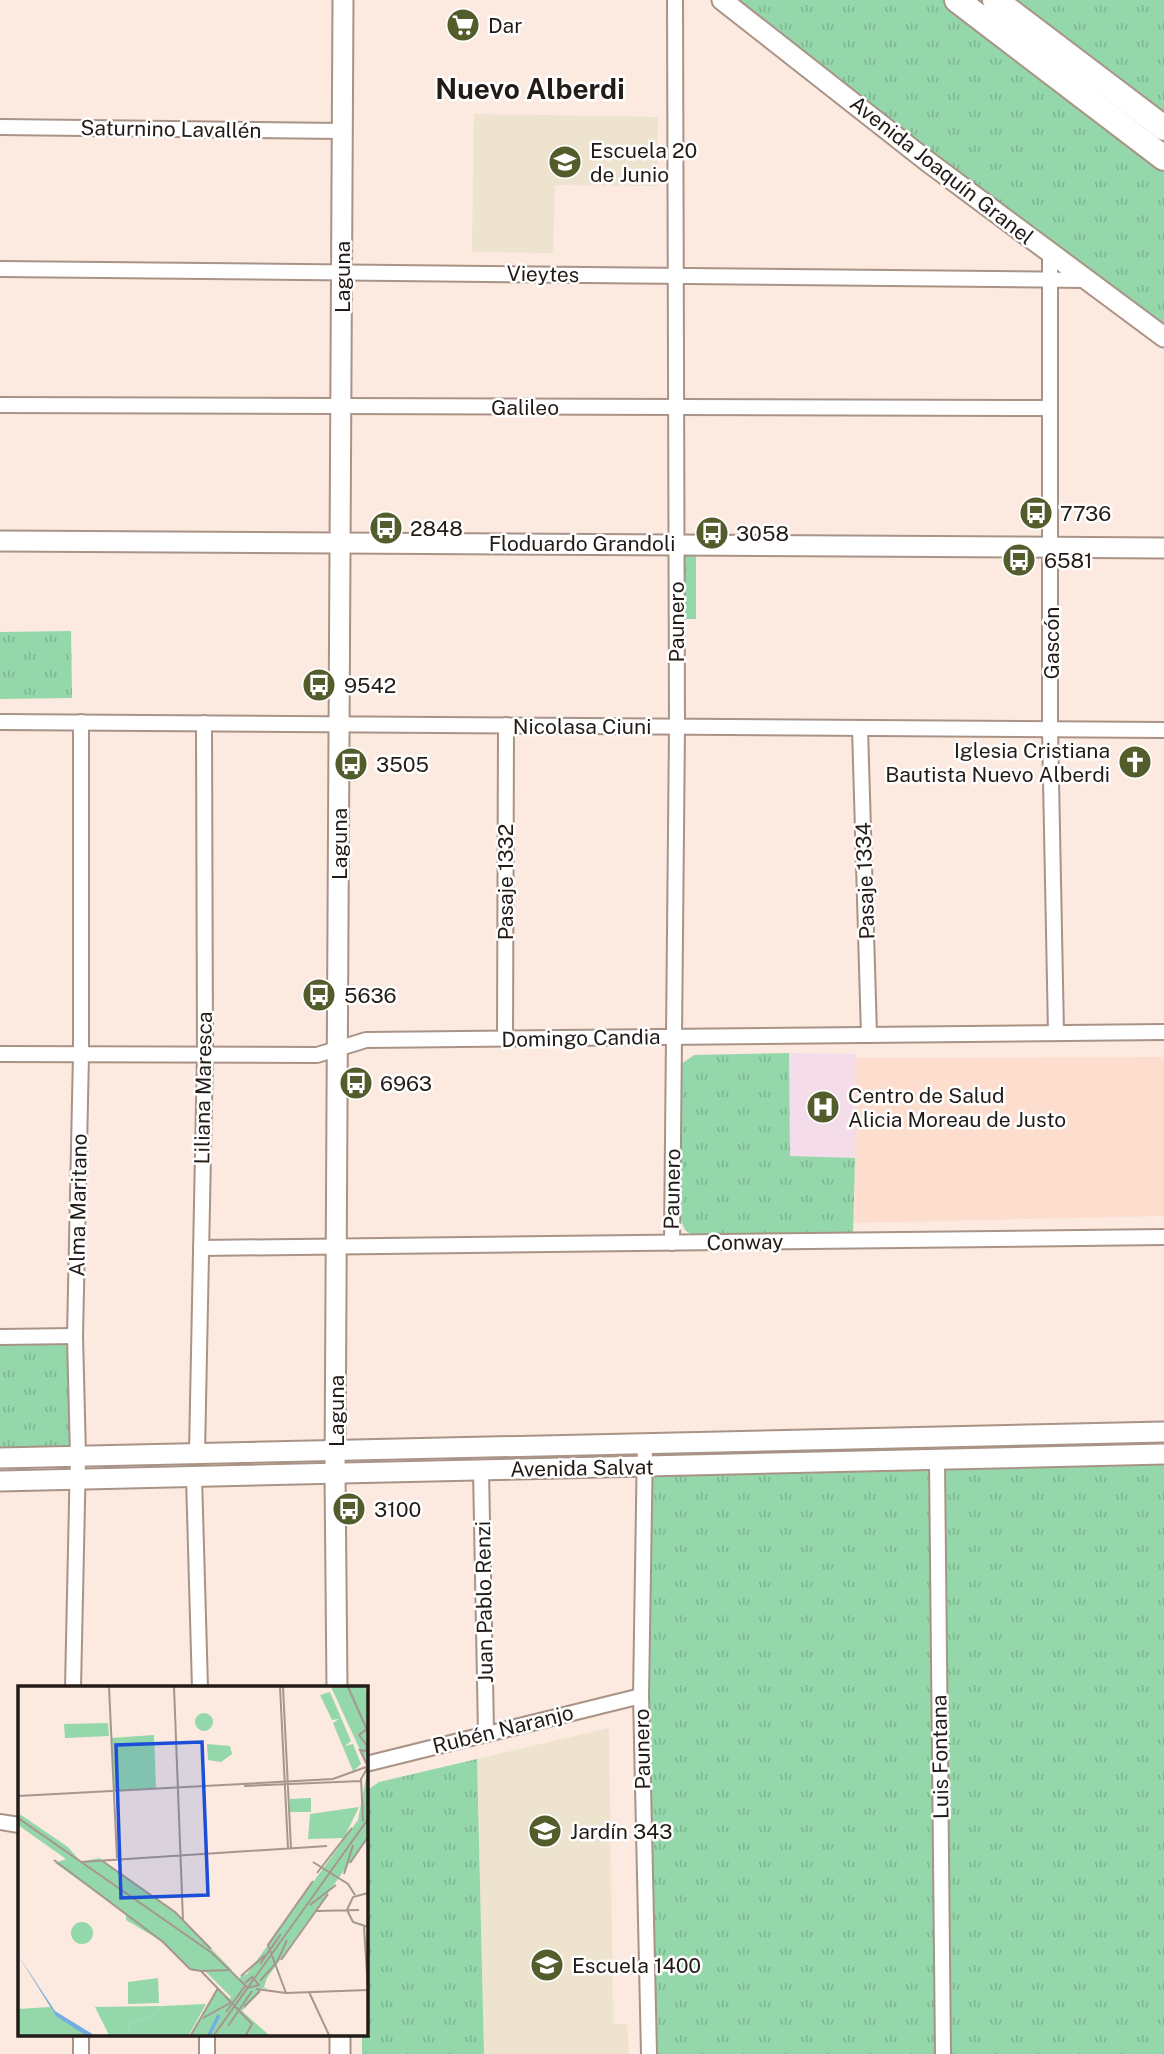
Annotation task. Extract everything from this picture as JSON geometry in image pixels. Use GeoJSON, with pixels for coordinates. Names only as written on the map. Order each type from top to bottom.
{"type":"FeatureCollection","features":[{"type":"Feature","properties":{"kind":"highway"},"geometry":{"type":"LineString","coordinates":[[957,0],[1164,158]]}},
{"type":"Feature","properties":{"kind":"highway"},"geometry":{"type":"LineString","coordinates":[[995,0],[1164,128]]}},
{"type":"Feature","properties":{"kind":"street","name":"Laguna"},"geometry":{"type":"LineString","coordinates":[[337,1686],[335,1450],[343,0]]}},
{"type":"Feature","properties":{"kind":"street","name":"Paunero"},"geometry":{"type":"LineString","coordinates":[[672,1243],[677,727],[675,0]]}},
{"type":"Feature","properties":{"kind":"street","name":"Avenida Joaquín Granel"},"geometry":{"type":"LineString","coordinates":[[722,0],[927,161],[1164,337]]}},
{"type":"Feature","properties":{"kind":"street","name":"Saturnino Lavallén"},"geometry":{"type":"LineString","coordinates":[[0,127],[343,131]]}},
{"type":"Feature","properties":{"kind":"street","name":"Gascón"},"geometry":{"type":"LineString","coordinates":[[1050,253],[1050,729],[1056,1033]]}},
{"type":"Feature","properties":{"kind":"street","name":"Vieytes"},"geometry":{"type":"LineString","coordinates":[[0,269],[1086,280]]}},
{"type":"Feature","properties":{"kind":"street","name":"Galileo"},"geometry":{"type":"LineString","coordinates":[[0,405],[1050,408]]}},
{"type":"Feature","properties":{"kind":"street","name":"Floduardo Grandoli"},"geometry":{"type":"LineString","coordinates":[[0,541],[1164,548]]}},
{"type":"Feature","properties":{"kind":"street","name":"Nicolasa Ciuni"},"geometry":{"type":"LineString","coordinates":[[0,722],[1164,730]]}},
{"type":"Feature","properties":{"kind":"street","name":"Alma Maritano"},"geometry":{"type":"LineString","coordinates":[[72,1686],[78,1456],[75,1336],[81,1054],[81,722]]}},
{"type":"Feature","properties":{"kind":"street","name":"Liliana Maresca"},"geometry":{"type":"LineString","coordinates":[[197,1453],[205,1055],[204,723]]}},
{"type":"Feature","properties":{"kind":"street","name":"Pasaje 1332"},"geometry":{"type":"LineString","coordinates":[[505,1039],[506,725]]}},
{"type":"Feature","properties":{"kind":"street","name":"Pasaje 1334"},"geometry":{"type":"LineString","coordinates":[[860,728],[869,1035]]}},
{"type":"Feature","properties":{"kind":"street","name":"Domingo Candia"},"geometry":{"type":"LineString","coordinates":[[0,1054],[317,1055],[366,1040],[1164,1032]]}},
{"type":"Feature","properties":{"kind":"street","name":"Conway"},"geometry":{"type":"LineString","coordinates":[[201,1248],[1164,1237]]}},
{"type":"Feature","properties":{"kind":"street"},"geometry":{"type":"LineString","coordinates":[[0,1338],[75,1336]]}},
{"type":"Feature","properties":{"kind":"street","name":"Avenida Salvat"},"geometry":{"type":"LineString","coordinates":[[0,1458],[1164,1432]]}},
{"type":"Feature","properties":{"kind":"street","name":"Paunero"},"geometry":{"type":"LineString","coordinates":[[645,1443],[640,1696],[649,2054]]}},
{"type":"Feature","properties":{"kind":"street","name":"Avenida Salvat"},"geometry":{"type":"LineString","coordinates":[[0,1481],[1164,1454]]}},
{"type":"Feature","properties":{"kind":"street","name":"Luis Fontana"},"geometry":{"type":"LineString","coordinates":[[937,1460],[943,2054]]}},
{"type":"Feature","properties":{"kind":"street","name":"Juan Pablo Renzi"},"geometry":{"type":"LineString","coordinates":[[481,1470],[486,1733]]}},
{"type":"Feature","properties":{"kind":"street"},"geometry":{"type":"LineString","coordinates":[[194,1477],[200,1686]]}},
{"type":"Feature","properties":{"kind":"street","name":"Rubén Naranjo"},"geometry":{"type":"LineString","coordinates":[[368,1762],[640,1696]]}},
{"type":"Feature","properties":{"kind":"street"},"geometry":{"type":"LineString","coordinates":[[0,1822],[18,1825]]}},
{"type":"Feature","properties":{"kind":"street"},"geometry":{"type":"LineString","coordinates":[[81,2036],[81,2054]]}},
{"type":"Feature","properties":{"kind":"street"},"geometry":{"type":"LineString","coordinates":[[207,2036],[207,2054]]}},
{"type":"Feature","properties":{"kind":"street"},"geometry":{"type":"LineString","coordinates":[[340,2036],[340,2054]]}},
{"type":"Feature","properties":{"kind":"shaded area","name":"Escuela 20 de Junio"},"geometry":{"type":"Polygon","coordinates":[[[474,114],[658,117],[657,186],[555,185],[553,253],[472,252],[474,114]]]}},
{"type":"Feature","properties":{"kind":"shaded area","name":"Centro de Salud Alicia Moreau de Justo"},"geometry":{"type":"Polygon","coordinates":[[[789,1053],[856,1054],[855,1158],[790,1157],[789,1053]]]}},
{"type":"Feature","properties":{"kind":"shaded area"},"geometry":{"type":"Polygon","coordinates":[[[1164,1057],[1164,1216],[854,1223],[856,1058],[1164,1057]]]}},
{"type":"Feature","properties":{"kind":"shaded area"},"geometry":{"type":"Polygon","coordinates":[[[609,1728],[613,2024],[627,2024],[629,2054],[484,2054],[477,1759],[609,1728]]]}},
{"type":"Feature","properties":{"kind":"green space"},"geometry":{"type":"Polygon","coordinates":[[[722,0],[1164,0],[1164,337],[722,0]]]}},
{"type":"Feature","properties":{"kind":"green space"},"geometry":{"type":"Polygon","coordinates":[[[682,552],[696,552],[696,619],[682,619],[682,552]]]}},
{"type":"Feature","properties":{"kind":"green space"},"geometry":{"type":"Polygon","coordinates":[[[71,631],[72,698],[0,699],[0,632],[71,631]]]}},
{"type":"Feature","properties":{"kind":"green space"},"geometry":{"type":"Polygon","coordinates":[[[789,1053],[790,1156],[855,1158],[853,1236],[694,1237],[685,1230],[680,1218],[680,1065],[694,1055],[789,1053]]]}},
{"type":"Feature","properties":{"kind":"green space"},"geometry":{"type":"Polygon","coordinates":[[[68,1343],[70,1447],[0,1448],[0,1344],[68,1343]]]}},
{"type":"Feature","properties":{"kind":"green space"},"geometry":{"type":"Polygon","coordinates":[[[1164,1454],[1164,2054],[649,2054],[645,1466],[1164,1454]]]}},
{"type":"Feature","properties":{"kind":"green space"},"geometry":{"type":"Polygon","coordinates":[[[477,1759],[484,2054],[362,2054],[362,2036],[368,2036],[368,1790],[379,1782],[477,1759]]]}},
{"type":"Feature","properties":{"kind":"place","name":"Dar"},"geometry":{"type":"Point","coordinates":[463,25]}},
{"type":"Feature","properties":{"kind":"place","name":"Escuela 20 de Junio"},"geometry":{"type":"Point","coordinates":[565,162]}},
{"type":"Feature","properties":{"kind":"place","name":"7736"},"geometry":{"type":"Point","coordinates":[1036,513]}},
{"type":"Feature","properties":{"kind":"place","name":"2848"},"geometry":{"type":"Point","coordinates":[386,528]}},
{"type":"Feature","properties":{"kind":"place","name":"3058"},"geometry":{"type":"Point","coordinates":[712,533]}},
{"type":"Feature","properties":{"kind":"place","name":"6581"},"geometry":{"type":"Point","coordinates":[1019,560]}},
{"type":"Feature","properties":{"kind":"place","name":"9542"},"geometry":{"type":"Point","coordinates":[319,685]}},
{"type":"Feature","properties":{"kind":"place","name":"Iglesia Cristiana Bautista Nuevo Alberdi"},"geometry":{"type":"Point","coordinates":[1135,762]}},
{"type":"Feature","properties":{"kind":"place","name":"3505"},"geometry":{"type":"Point","coordinates":[351,764]}},
{"type":"Feature","properties":{"kind":"place","name":"5636"},"geometry":{"type":"Point","coordinates":[319,995]}},
{"type":"Feature","properties":{"kind":"place","name":"6963"},"geometry":{"type":"Point","coordinates":[356,1083]}},
{"type":"Feature","properties":{"kind":"place","name":"Centro de Salud Alicia Moreau de Justo"},"geometry":{"type":"Point","coordinates":[823,1107]}},
{"type":"Feature","properties":{"kind":"place","name":"3100"},"geometry":{"type":"Point","coordinates":[349,1509]}},
{"type":"Feature","properties":{"kind":"place","name":"Jardín 343"},"geometry":{"type":"Point","coordinates":[545,1831]}},
{"type":"Feature","properties":{"kind":"place","name":"Escuela 1400"},"geometry":{"type":"Point","coordinates":[547,1965]}},
{"type":"Feature","properties":{"kind":"district","name":"Nuevo Alberdi"},"geometry":{"type":"Point","coordinates":[530,88]}}]}
